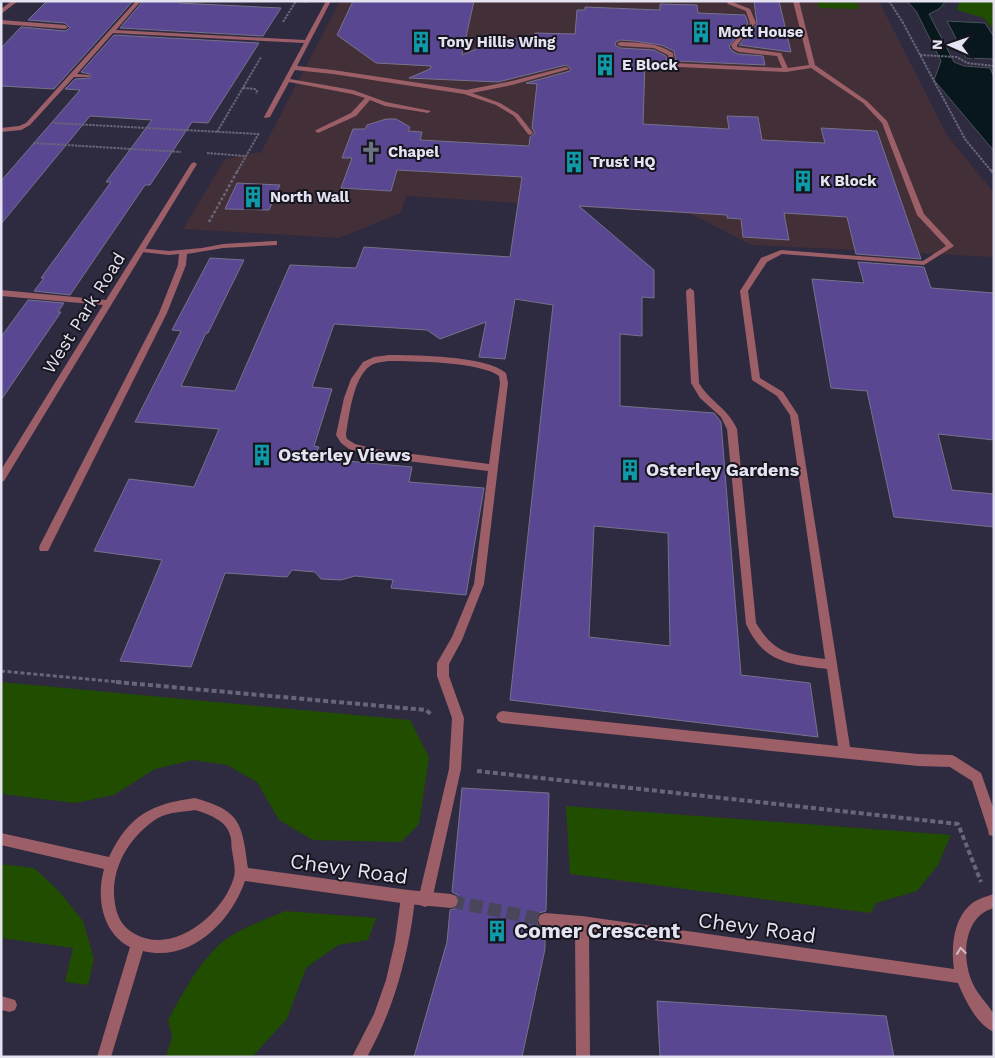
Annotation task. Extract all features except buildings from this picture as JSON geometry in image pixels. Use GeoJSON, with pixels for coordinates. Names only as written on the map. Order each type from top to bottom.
{"type":"FeatureCollection","features":[{"type":"Feature","properties":{"kind":"street"},"geometry":{"type":"LineString","coordinates":[[1,12],[16,1]]}},
{"type":"Feature","properties":{"kind":"street"},"geometry":{"type":"LineString","coordinates":[[1,130],[11,130],[28,124],[139,1]]}},
{"type":"Feature","properties":{"kind":"street"},"geometry":{"type":"LineString","coordinates":[[267,117],[295,68],[329,1]]}},
{"type":"Feature","properties":{"kind":"street"},"geometry":{"type":"LineString","coordinates":[[796,1],[812,66],[865,102],[885,122],[921,215],[950,246],[924,262],[781,252],[764,260],[744,291],[756,380],[780,394],[794,415],[845,752]]}},
{"type":"Feature","properties":{"kind":"street"},"geometry":{"type":"LineString","coordinates":[[730,3],[748,10],[753,23],[751,27],[743,32],[734,45],[735,48],[779,54],[786,70]]}},
{"type":"Feature","properties":{"kind":"street"},"geometry":{"type":"LineString","coordinates":[[1,22],[65,27]]}},
{"type":"Feature","properties":{"kind":"street"},"geometry":{"type":"LineString","coordinates":[[112,31],[308,42]]}},
{"type":"Feature","properties":{"kind":"street"},"geometry":{"type":"LineString","coordinates":[[620,44],[652,46],[667,50],[671,54],[671,64],[786,70],[812,66]]}},
{"type":"Feature","properties":{"kind":"street"},"geometry":{"type":"LineString","coordinates":[[295,68],[465,92],[498,104],[516,115],[530,133]]}},
{"type":"Feature","properties":{"kind":"street"},"geometry":{"type":"LineString","coordinates":[[465,92],[512,83],[566,69]]}},
{"type":"Feature","properties":{"kind":"street"},"geometry":{"type":"LineString","coordinates":[[73,75],[87,76]]}},
{"type":"Feature","properties":{"kind":"street"},"geometry":{"type":"LineString","coordinates":[[288,80],[353,92],[385,104],[428,111]]}},
{"type":"Feature","properties":{"kind":"street"},"geometry":{"type":"LineString","coordinates":[[318,131],[353,114],[365,105],[368,98]]}},
{"type":"Feature","properties":{"kind":"street","name":"West Park Road"},"geometry":{"type":"LineString","coordinates":[[1,478],[194,164]]}},
{"type":"Feature","properties":{"kind":"street"},"geometry":{"type":"LineString","coordinates":[[142,250],[169,253],[223,246],[274,243]]}},
{"type":"Feature","properties":{"kind":"street"},"geometry":{"type":"LineString","coordinates":[[44,548],[163,313],[182,266],[183,252]]}},
{"type":"Feature","properties":{"kind":"street"},"geometry":{"type":"LineString","coordinates":[[690,291],[695,383],[700,393],[725,414],[732,429],[751,624],[766,648],[776,655],[832,665]]}},
{"type":"Feature","properties":{"kind":"street"},"geometry":{"type":"LineString","coordinates":[[1,293],[109,303]]}},
{"type":"Feature","properties":{"kind":"street"},"geometry":{"type":"LineString","coordinates":[[425,900],[455,769],[458,718],[443,676],[443,663],[456,640],[479,584],[494,468],[504,383],[503,375],[496,369],[406,358],[377,358],[367,362],[359,371],[351,390],[341,435],[344,441],[352,447],[375,453],[494,468]]}},
{"type":"Feature","properties":{"kind":"street"},"geometry":{"type":"LineString","coordinates":[[502,718],[952,761],[978,777],[994,830]]}},
{"type":"Feature","properties":{"kind":"street"},"geometry":{"type":"LineString","coordinates":[[195,804],[214,810],[236,831],[241,874],[227,907],[208,927],[186,941],[161,947],[138,944],[120,932],[110,916],[105,887],[113,864],[116,852],[134,829],[155,814],[173,806],[195,804]]}},
{"type":"Feature","properties":{"kind":"street"},"geometry":{"type":"LineString","coordinates":[[1,840],[113,864]]}},
{"type":"Feature","properties":{"kind":"street","name":"Chevy Road"},"geometry":{"type":"LineString","coordinates":[[241,874],[425,900],[452,901]]}},
{"type":"Feature","properties":{"kind":"street"},"geometry":{"type":"LineString","coordinates":[[359,1057],[374,1032],[393,982],[403,944],[408,897]]}},
{"type":"Feature","properties":{"kind":"street"},"geometry":{"type":"LineString","coordinates":[[991,901],[974,911],[967,918],[960,939],[963,977],[981,1012],[994,1025]]}},
{"type":"Feature","properties":{"kind":"street","name":"Chevy Road"},"geometry":{"type":"LineString","coordinates":[[545,920],[582,923],[963,977]]}},
{"type":"Feature","properties":{"kind":"street"},"geometry":{"type":"LineString","coordinates":[[582,923],[583,1057]]}},
{"type":"Feature","properties":{"kind":"street"},"geometry":{"type":"LineString","coordinates":[[104,1057],[138,944]]}},
{"type":"Feature","properties":{"kind":"path"},"geometry":{"type":"LineString","coordinates":[[889,1],[965,139],[994,174]]}},
{"type":"Feature","properties":{"kind":"path"},"geometry":{"type":"LineString","coordinates":[[920,55],[957,57],[967,63],[994,66]]}},
{"type":"Feature","properties":{"kind":"path"},"geometry":{"type":"LineString","coordinates":[[209,222],[267,117]]}},
{"type":"Feature","properties":{"kind":"path"},"geometry":{"type":"LineString","coordinates":[[46,122],[258,134]]}},
{"type":"Feature","properties":{"kind":"path"},"geometry":{"type":"LineString","coordinates":[[27,143],[186,152]]}},
{"type":"Feature","properties":{"kind":"path"},"geometry":{"type":"LineString","coordinates":[[206,153],[246,156]]}},
{"type":"Feature","properties":{"kind":"path"},"geometry":{"type":"LineString","coordinates":[[1,671],[426,710],[438,720]]}},
{"type":"Feature","properties":{"kind":"path"},"geometry":{"type":"LineString","coordinates":[[455,769],[958,824],[991,901]]}},
{"type":"Feature","properties":{"kind":"shaded area"},"geometry":{"type":"Polygon","coordinates":[[[340,1],[879,1],[947,135],[994,193],[994,257],[751,245],[691,214],[406,196],[401,213],[339,238],[183,229],[225,159],[261,152],[340,1]]]}},
{"type":"Feature","properties":{"kind":"shaded area"},"geometry":{"type":"Polygon","coordinates":[[[907,1],[946,1],[939,9],[929,14],[954,62],[964,66],[990,68],[994,77],[994,151],[934,80],[941,61],[916,11],[907,1]]]}},
{"type":"Feature","properties":{"kind":"shaded area"},"geometry":{"type":"Polygon","coordinates":[[[947,21],[985,23],[994,37],[994,59],[966,58],[947,21]]]}},
{"type":"Feature","properties":{"kind":"green space"},"geometry":{"type":"Polygon","coordinates":[[[817,1],[856,1],[859,9],[819,8],[817,1]]]}},
{"type":"Feature","properties":{"kind":"green space"},"geometry":{"type":"Polygon","coordinates":[[[960,1],[994,1],[994,31],[984,18],[957,10],[960,1]]]}},
{"type":"Feature","properties":{"kind":"green space"},"geometry":{"type":"Polygon","coordinates":[[[1,682],[410,720],[429,757],[419,824],[401,842],[313,840],[279,820],[257,782],[227,765],[193,760],[155,769],[114,795],[75,803],[1,794],[1,682]]]}},
{"type":"Feature","properties":{"kind":"green space"},"geometry":{"type":"Polygon","coordinates":[[[566,806],[951,835],[938,865],[917,891],[876,903],[871,913],[570,874],[566,806]]]}},
{"type":"Feature","properties":{"kind":"green space"},"geometry":{"type":"Polygon","coordinates":[[[1,864],[34,868],[59,891],[83,921],[94,959],[88,985],[65,982],[73,948],[1,938],[1,864]]]}},
{"type":"Feature","properties":{"kind":"green space"},"geometry":{"type":"Polygon","coordinates":[[[285,911],[376,918],[368,940],[338,945],[306,968],[287,1019],[252,1057],[166,1057],[172,1037],[168,1020],[204,961],[220,944],[234,934],[285,911]]]}},
{"type":"Feature","properties":{"kind":"tunnel"},"geometry":{"type":"LineString","coordinates":[[451,901],[545,920]]}},
{"type":"Feature","properties":{"kind":"place","name":"Mott House"},"geometry":{"type":"Point","coordinates":[701,32]}},
{"type":"Feature","properties":{"kind":"place","name":"Tony Hillis Wing"},"geometry":{"type":"Point","coordinates":[421,42]}},
{"type":"Feature","properties":{"kind":"place","name":"E Block"},"geometry":{"type":"Point","coordinates":[605,65]}},
{"type":"Feature","properties":{"kind":"place","name":"Chapel"},"geometry":{"type":"Point","coordinates":[371,152]}},
{"type":"Feature","properties":{"kind":"place","name":"Trust HQ"},"geometry":{"type":"Point","coordinates":[574,162]}},
{"type":"Feature","properties":{"kind":"place","name":"K Block"},"geometry":{"type":"Point","coordinates":[803,181]}},
{"type":"Feature","properties":{"kind":"place","name":"North Wall"},"geometry":{"type":"Point","coordinates":[253,197]}},
{"type":"Feature","properties":{"kind":"place","name":"Osterley Views"},"geometry":{"type":"Point","coordinates":[262,455]}},
{"type":"Feature","properties":{"kind":"place","name":"Osterley Gardens"},"geometry":{"type":"Point","coordinates":[630,470]}},
{"type":"Feature","properties":{"kind":"place","name":"Comer Crescent"},"geometry":{"type":"Point","coordinates":[497,931]}}]}
